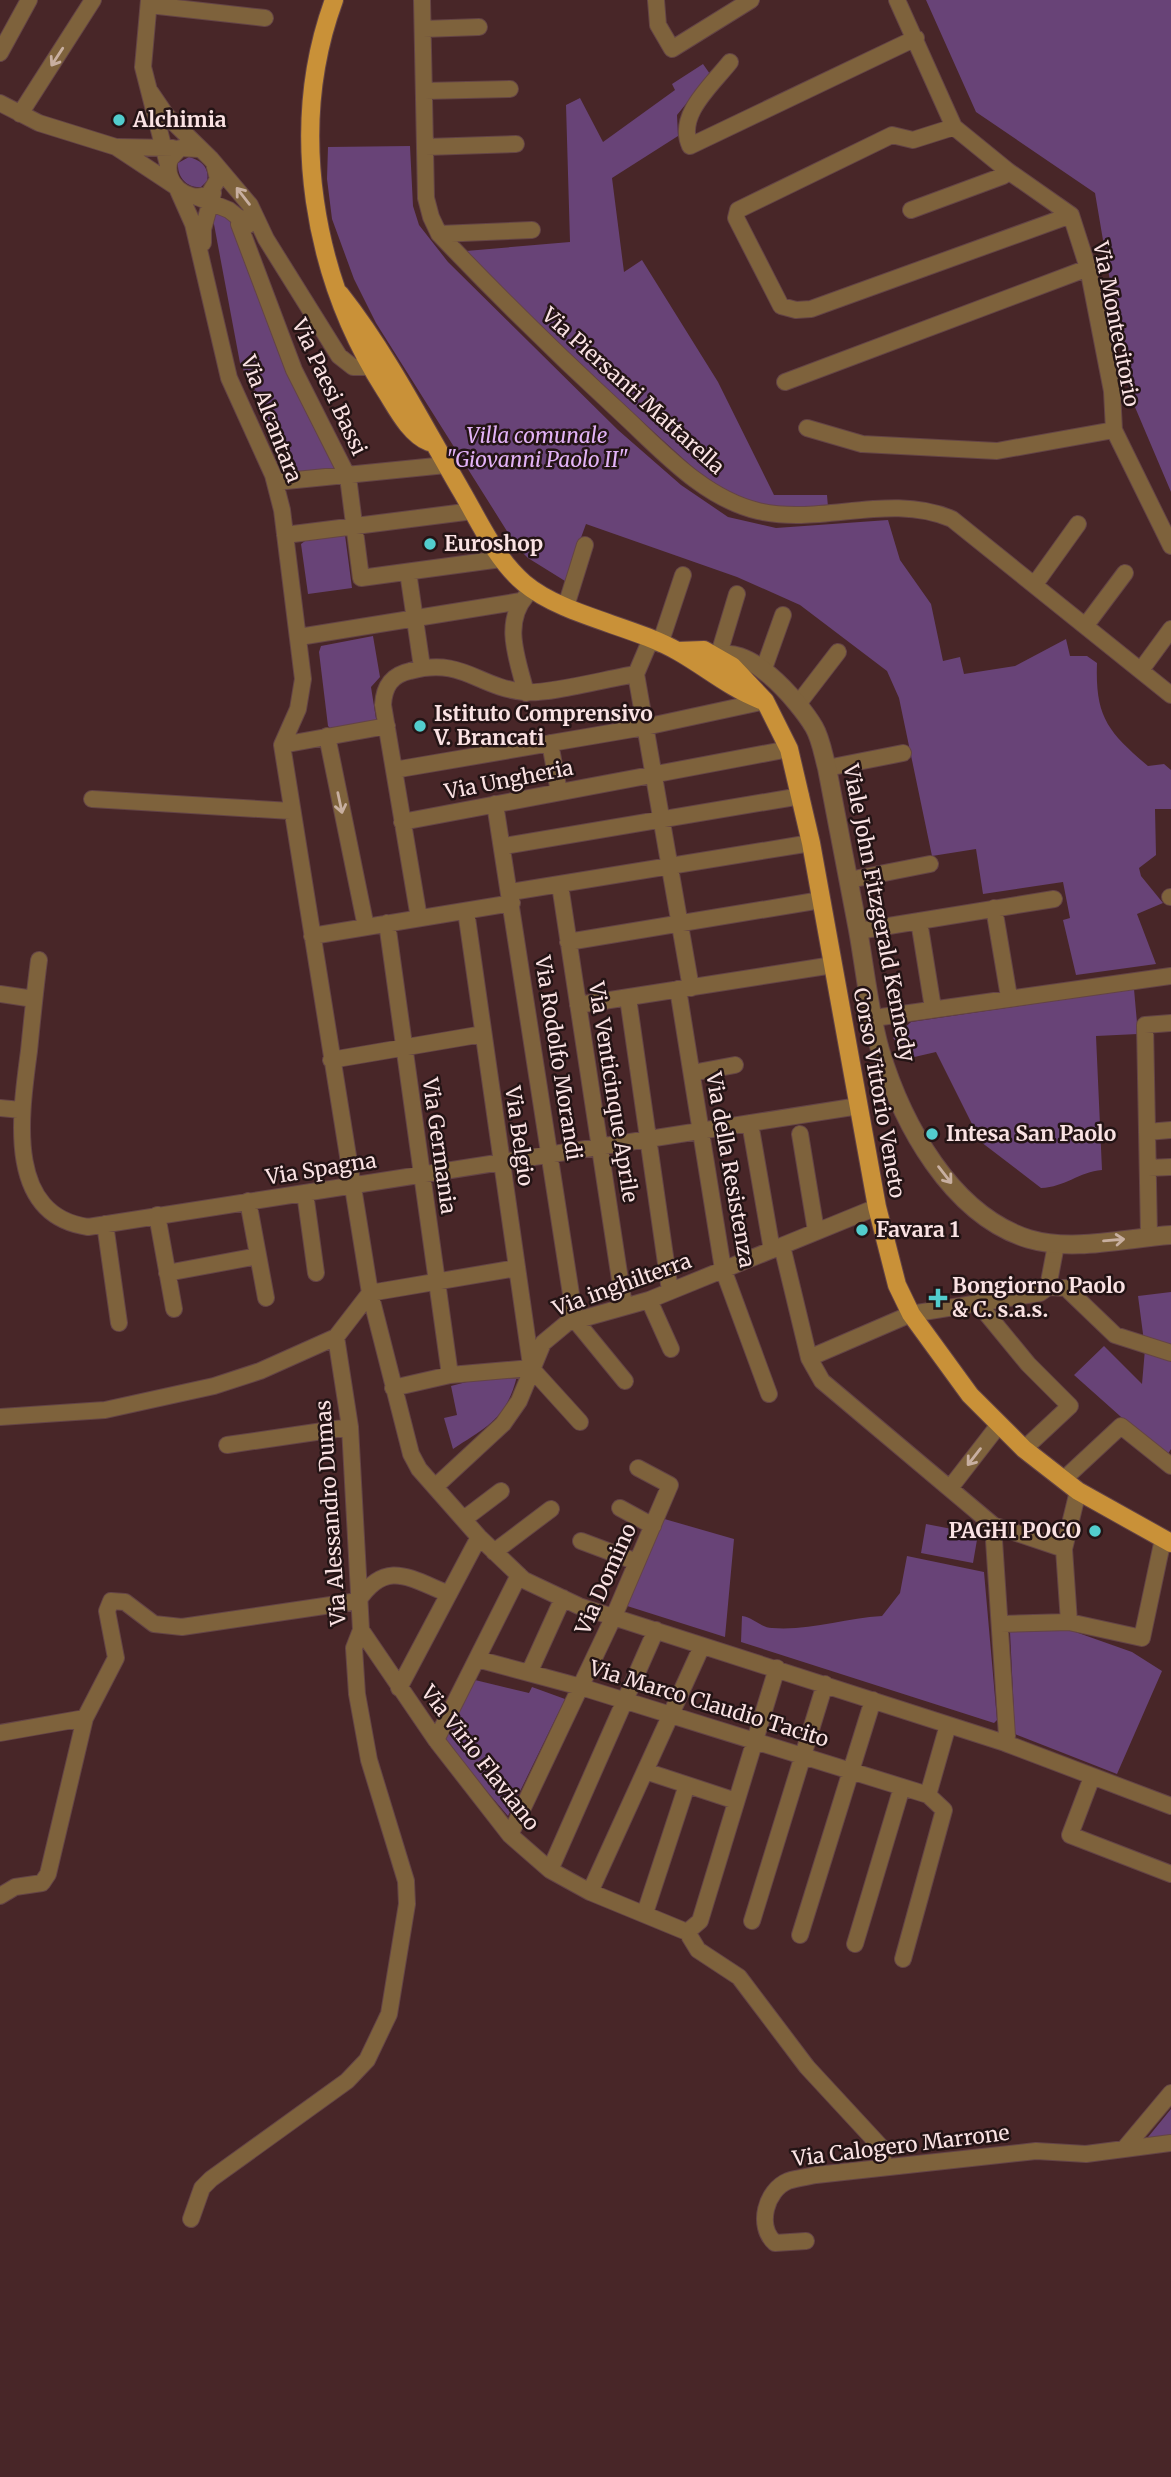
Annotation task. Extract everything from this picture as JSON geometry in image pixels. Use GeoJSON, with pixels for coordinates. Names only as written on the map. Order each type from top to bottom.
{"type":"FeatureCollection","features":[{"type":"Feature","properties":{"kind":"main road"},"geometry":{"type":"LineString","coordinates":[[334,0],[321,41],[313,93],[310,170],[318,223],[340,294],[404,419],[424,440],[430,439],[501,559],[527,595],[566,606],[663,645],[704,650],[714,665]]}},
{"type":"Feature","properties":{"kind":"main road","name":"Corso Vittorio Veneto"},"geometry":{"type":"LineString","coordinates":[[714,665],[743,676],[765,702],[789,748],[811,843],[877,1207],[897,1285],[911,1314],[942,1361],[998,1426],[1078,1491],[1167,1541]]}},
{"type":"Feature","properties":{"kind":"street"},"geometry":{"type":"LineString","coordinates":[[0,53],[29,0]]}},
{"type":"Feature","properties":{"kind":"street"},"geometry":{"type":"LineString","coordinates":[[20,114],[93,0]]}},
{"type":"Feature","properties":{"kind":"street","name":"Via Piersanti Mattarella"},"geometry":{"type":"LineString","coordinates":[[422,0],[427,205],[439,234],[554,351],[682,469],[725,499],[747,508],[782,514],[900,507],[936,512],[968,529],[1171,695]]}},
{"type":"Feature","properties":{"kind":"street"},"geometry":{"type":"LineString","coordinates":[[656,0],[658,25],[672,49],[751,0]]}},
{"type":"Feature","properties":{"kind":"street"},"geometry":{"type":"LineString","coordinates":[[897,0],[954,127],[1007,171],[1071,215]]}},
{"type":"Feature","properties":{"kind":"street"},"geometry":{"type":"LineString","coordinates":[[203,260],[193,223],[176,187],[171,154],[143,67],[149,2],[265,18]]}},
{"type":"Feature","properties":{"kind":"street"},"geometry":{"type":"LineString","coordinates":[[423,29],[479,27]]}},
{"type":"Feature","properties":{"kind":"street"},"geometry":{"type":"LineString","coordinates":[[730,62],[687,118],[685,136],[690,146],[916,38]]}},
{"type":"Feature","properties":{"kind":"street"},"geometry":{"type":"LineString","coordinates":[[149,89],[166,115],[250,205],[266,239],[339,356],[353,367],[377,365]]}},
{"type":"Feature","properties":{"kind":"street"},"geometry":{"type":"LineString","coordinates":[[424,91],[510,89]]}},
{"type":"Feature","properties":{"kind":"street"},"geometry":{"type":"LineString","coordinates":[[0,103],[39,123],[116,147],[171,154],[204,154]]}},
{"type":"Feature","properties":{"kind":"street"},"geometry":{"type":"LineString","coordinates":[[954,127],[913,140],[892,135],[738,210],[736,218],[782,306],[796,310],[811,309],[1071,215]]}},
{"type":"Feature","properties":{"kind":"street"},"geometry":{"type":"LineString","coordinates":[[426,147],[516,144]]}},
{"type":"Feature","properties":{"kind":"street"},"geometry":{"type":"LineString","coordinates":[[116,147],[176,187],[207,196],[241,218],[266,239]]}},
{"type":"Feature","properties":{"kind":"street"},"geometry":{"type":"LineString","coordinates":[[203,260],[202,229],[207,196],[218,179],[204,154]]}},
{"type":"Feature","properties":{"kind":"street"},"geometry":{"type":"LineString","coordinates":[[911,210],[1003,177],[1007,171]]}},
{"type":"Feature","properties":{"kind":"street","name":"Via Montecitorio"},"geometry":{"type":"LineString","coordinates":[[1071,215],[1088,268],[1112,391],[1114,430],[1171,546]]}},
{"type":"Feature","properties":{"kind":"street","name":"Via Paesi Bassi"},"geometry":{"type":"LineString","coordinates":[[241,218],[239,224],[294,370],[348,477],[361,578],[408,572]]}},
{"type":"Feature","properties":{"kind":"street"},"geometry":{"type":"LineString","coordinates":[[439,234],[531,229]]}},
{"type":"Feature","properties":{"kind":"street","name":"Via Alcantara"},"geometry":{"type":"LineString","coordinates":[[203,260],[229,378],[276,482],[285,536],[299,637],[301,694],[282,745]]}},
{"type":"Feature","properties":{"kind":"street"},"geometry":{"type":"LineString","coordinates":[[785,382],[1088,268]]}},
{"type":"Feature","properties":{"kind":"street"},"geometry":{"type":"LineString","coordinates":[[807,428],[862,444],[997,451],[1114,430]]}},
{"type":"Feature","properties":{"kind":"street"},"geometry":{"type":"LineString","coordinates":[[276,482],[446,466]]}},
{"type":"Feature","properties":{"kind":"street"},"geometry":{"type":"LineString","coordinates":[[285,536],[473,511]]}},
{"type":"Feature","properties":{"kind":"street"},"geometry":{"type":"LineString","coordinates":[[1035,584],[1078,524]]}},
{"type":"Feature","properties":{"kind":"street"},"geometry":{"type":"LineString","coordinates":[[566,606],[585,545]]}},
{"type":"Feature","properties":{"kind":"street"},"geometry":{"type":"LineString","coordinates":[[422,667],[408,572],[501,559]]}},
{"type":"Feature","properties":{"kind":"street"},"geometry":{"type":"LineString","coordinates":[[1086,625],[1125,573]]}},
{"type":"Feature","properties":{"kind":"street"},"geometry":{"type":"LineString","coordinates":[[419,918],[387,726],[384,692],[388,683],[403,672],[442,665],[462,670],[498,686],[526,693],[636,674],[663,645],[683,575]]}},
{"type":"Feature","properties":{"kind":"street"},"geometry":{"type":"LineString","coordinates":[[714,665],[737,594]]}},
{"type":"Feature","properties":{"kind":"street"},"geometry":{"type":"LineString","coordinates":[[299,637],[415,618],[527,595]]}},
{"type":"Feature","properties":{"kind":"street"},"geometry":{"type":"LineString","coordinates":[[526,693],[512,634],[513,616],[527,595]]}},
{"type":"Feature","properties":{"kind":"street"},"geometry":{"type":"LineString","coordinates":[[763,671],[783,615]]}},
{"type":"Feature","properties":{"kind":"street"},"geometry":{"type":"LineString","coordinates":[[1141,670],[1171,629]]}},
{"type":"Feature","properties":{"kind":"street"},"geometry":{"type":"LineString","coordinates":[[798,704],[838,652]]}},
{"type":"Feature","properties":{"kind":"street","name":"Viale John Fitzgerald Kennedy"},"geometry":{"type":"LineString","coordinates":[[714,665],[738,658],[763,671],[785,688],[816,730],[827,768],[874,1022],[886,1069],[908,1119],[957,1190],[979,1211],[1006,1229],[1056,1245]]}},
{"type":"Feature","properties":{"kind":"street","name":"Via della Resistenza"},"geometry":{"type":"LineString","coordinates":[[636,674],[681,925],[692,1073],[723,1269],[769,1394]]}},
{"type":"Feature","properties":{"kind":"street"},"geometry":{"type":"LineString","coordinates":[[394,770],[645,727],[765,702],[778,699],[785,688]]}},
{"type":"Feature","properties":{"kind":"street"},"geometry":{"type":"LineString","coordinates":[[387,726],[282,745],[370,1293],[412,1458],[494,1552],[519,1575],[562,1598],[1005,1743],[1171,1806]]}},
{"type":"Feature","properties":{"kind":"street"},"geometry":{"type":"LineString","coordinates":[[327,736],[366,927]]}},
{"type":"Feature","properties":{"kind":"street"},"geometry":{"type":"LineString","coordinates":[[550,743],[559,792]]}},
{"type":"Feature","properties":{"kind":"street","name":"Via Ungheria"},"geometry":{"type":"LineString","coordinates":[[402,822],[789,748]]}},
{"type":"Feature","properties":{"kind":"street"},"geometry":{"type":"LineString","coordinates":[[827,768],[903,753]]}},
{"type":"Feature","properties":{"kind":"street"},"geometry":{"type":"LineString","coordinates":[[504,846],[801,796]]}},
{"type":"Feature","properties":{"kind":"street"},"geometry":{"type":"LineString","coordinates":[[92,799],[292,811]]}},
{"type":"Feature","properties":{"kind":"street","name":"Via Rodolfo Morandi"},"geometry":{"type":"LineString","coordinates":[[495,804],[504,846],[575,1320]]}},
{"type":"Feature","properties":{"kind":"street"},"geometry":{"type":"LineString","coordinates":[[312,936],[466,911],[559,885],[811,843]]}},
{"type":"Feature","properties":{"kind":"street"},"geometry":{"type":"LineString","coordinates":[[849,880],[930,864]]}},
{"type":"Feature","properties":{"kind":"street","name":"Via Venticinque Aprile"},"geometry":{"type":"LineString","coordinates":[[559,885],[624,1306]]}},
{"type":"Feature","properties":{"kind":"street"},"geometry":{"type":"LineString","coordinates":[[858,931],[1054,899]]}},
{"type":"Feature","properties":{"kind":"street"},"geometry":{"type":"LineString","coordinates":[[568,942],[821,900]]}},
{"type":"Feature","properties":{"kind":"street"},"geometry":{"type":"LineString","coordinates":[[994,908],[1009,997]]}},
{"type":"Feature","properties":{"kind":"street","name":"Via Belgio"},"geometry":{"type":"LineString","coordinates":[[466,911],[531,1368]]}},
{"type":"Feature","properties":{"kind":"street"},"geometry":{"type":"LineString","coordinates":[[919,921],[933,1008]]}},
{"type":"Feature","properties":{"kind":"street","name":"Via Germania"},"geometry":{"type":"LineString","coordinates":[[387,923],[450,1375]]}},
{"type":"Feature","properties":{"kind":"street","name":"Via Spagna"},"geometry":{"type":"LineString","coordinates":[[39,960],[21,1110],[25,1162],[34,1193],[49,1212],[68,1224],[88,1227],[859,1106]]}},
{"type":"Feature","properties":{"kind":"street"},"geometry":{"type":"LineString","coordinates":[[578,1005],[833,965]]}},
{"type":"Feature","properties":{"kind":"street"},"geometry":{"type":"LineString","coordinates":[[874,1022],[933,1008],[1171,976]]}},
{"type":"Feature","properties":{"kind":"street"},"geometry":{"type":"LineString","coordinates":[[0,994],[34,999]]}},
{"type":"Feature","properties":{"kind":"street"},"geometry":{"type":"LineString","coordinates":[[628,998],[670,1291]]}},
{"type":"Feature","properties":{"kind":"street"},"geometry":{"type":"LineString","coordinates":[[1149,1236],[1145,1025],[1171,1023]]}},
{"type":"Feature","properties":{"kind":"street"},"geometry":{"type":"LineString","coordinates":[[331,1060],[483,1034]]}},
{"type":"Feature","properties":{"kind":"street"},"geometry":{"type":"LineString","coordinates":[[692,1073],[735,1065]]}},
{"type":"Feature","properties":{"kind":"street"},"geometry":{"type":"LineString","coordinates":[[0,1108],[21,1110]]}},
{"type":"Feature","properties":{"kind":"street"},"geometry":{"type":"LineString","coordinates":[[750,1124],[777,1248],[809,1357],[822,1381],[993,1525],[1064,1549]]}},
{"type":"Feature","properties":{"kind":"street"},"geometry":{"type":"LineString","coordinates":[[1147,1132],[1171,1129]]}},
{"type":"Feature","properties":{"kind":"street"},"geometry":{"type":"LineString","coordinates":[[800,1134],[816,1231]]}},
{"type":"Feature","properties":{"kind":"street"},"geometry":{"type":"LineString","coordinates":[[1148,1168],[1171,1167]]}},
{"type":"Feature","properties":{"kind":"street"},"geometry":{"type":"LineString","coordinates":[[304,1193],[316,1273]]}},
{"type":"Feature","properties":{"kind":"street"},"geometry":{"type":"LineString","coordinates":[[248,1201],[266,1298]]}},
{"type":"Feature","properties":{"kind":"street","name":"Via inghilterra"},"geometry":{"type":"LineString","coordinates":[[436,1486],[503,1424],[519,1401],[536,1354],[550,1334],[575,1320],[649,1300],[877,1207]]}},
{"type":"Feature","properties":{"kind":"street"},"geometry":{"type":"LineString","coordinates":[[157,1215],[174,1308]]}},
{"type":"Feature","properties":{"kind":"street"},"geometry":{"type":"LineString","coordinates":[[105,1224],[119,1323]]}},
{"type":"Feature","properties":{"kind":"street"},"geometry":{"type":"LineString","coordinates":[[809,1357],[911,1314],[1041,1293],[1048,1287],[1056,1245],[1171,1235]]}},
{"type":"Feature","properties":{"kind":"street"},"geometry":{"type":"LineString","coordinates":[[167,1273],[258,1256]]}},
{"type":"Feature","properties":{"kind":"street"},"geometry":{"type":"LineString","coordinates":[[0,1417],[105,1410],[214,1386],[260,1371],[336,1337],[370,1293],[517,1268]]}},
{"type":"Feature","properties":{"kind":"street"},"geometry":{"type":"LineString","coordinates":[[1048,1287],[1066,1288],[1115,1335],[1171,1353]]}},
{"type":"Feature","properties":{"kind":"street"},"geometry":{"type":"LineString","coordinates":[[649,1300],[671,1349]]}},
{"type":"Feature","properties":{"kind":"street"},"geometry":{"type":"LineString","coordinates":[[977,1302],[1028,1364],[1070,1406],[1024,1449]]}},
{"type":"Feature","properties":{"kind":"street"},"geometry":{"type":"LineString","coordinates":[[575,1320],[625,1381]]}},
{"type":"Feature","properties":{"kind":"street","name":"Via Alessandro Dumas"},"geometry":{"type":"LineString","coordinates":[[191,2219],[202,2188],[220,2171],[347,2081],[367,2060],[389,2014],[405,1918],[406,1881],[369,1760],[357,1694],[354,1648],[361,1630],[350,1427],[336,1337]]}},
{"type":"Feature","properties":{"kind":"street"},"geometry":{"type":"LineString","coordinates":[[393,1388],[450,1375],[531,1368],[580,1422]]}},
{"type":"Feature","properties":{"kind":"street"},"geometry":{"type":"LineString","coordinates":[[950,1488],[998,1426]]}},
{"type":"Feature","properties":{"kind":"street"},"geometry":{"type":"LineString","coordinates":[[1063,1480],[1121,1426],[1171,1466]]}},
{"type":"Feature","properties":{"kind":"street"},"geometry":{"type":"LineString","coordinates":[[228,1445],[350,1427]]}},
{"type":"Feature","properties":{"kind":"street","name":"Via Domino"},"geometry":{"type":"LineString","coordinates":[[510,1835],[614,1616],[670,1485],[638,1468]]}},
{"type":"Feature","properties":{"kind":"street"},"geometry":{"type":"LineString","coordinates":[[464,1519],[501,1491]]}},
{"type":"Feature","properties":{"kind":"street"},"geometry":{"type":"LineString","coordinates":[[1069,1622],[1064,1549],[1078,1491]]}},
{"type":"Feature","properties":{"kind":"street"},"geometry":{"type":"LineString","coordinates":[[620,1508],[653,1525]]}},
{"type":"Feature","properties":{"kind":"street"},"geometry":{"type":"LineString","coordinates":[[494,1552],[551,1509]]}},
{"type":"Feature","properties":{"kind":"street"},"geometry":{"type":"LineString","coordinates":[[993,1525],[1001,1625],[1007,1736],[1005,1743]]}},
{"type":"Feature","properties":{"kind":"street"},"geometry":{"type":"LineString","coordinates":[[399,1688],[479,1537]]}},
{"type":"Feature","properties":{"kind":"street"},"geometry":{"type":"LineString","coordinates":[[581,1541],[637,1562]]}},
{"type":"Feature","properties":{"kind":"street"},"geometry":{"type":"LineString","coordinates":[[1001,1625],[1069,1622],[1142,1638],[1167,1541]]}},
{"type":"Feature","properties":{"kind":"street"},"geometry":{"type":"LineString","coordinates":[[0,1896],[15,1887],[37,1885],[45,1880],[85,1718],[116,1658],[107,1611],[111,1601],[125,1602],[154,1624],[167,1627],[358,1601],[376,1580],[399,1574],[449,1594]]}},
{"type":"Feature","properties":{"kind":"street"},"geometry":{"type":"LineString","coordinates":[[436,1740],[519,1575]]}},
{"type":"Feature","properties":{"kind":"street"},"geometry":{"type":"LineString","coordinates":[[529,1674],[562,1598]]}},
{"type":"Feature","properties":{"kind":"street","name":"Via Virio Flaviano"},"geometry":{"type":"LineString","coordinates":[[361,1630],[436,1740],[510,1835],[550,1870],[590,1892],[687,1933],[698,1950],[739,1977],[807,2067],[881,2147],[884,2167]]}},
{"type":"Feature","properties":{"kind":"street"},"geometry":{"type":"LineString","coordinates":[[550,1870],[656,1630]]}},
{"type":"Feature","properties":{"kind":"street"},"geometry":{"type":"LineString","coordinates":[[590,1892],[702,1646]]}},
{"type":"Feature","properties":{"kind":"street","name":"Via Marco Claudio Tacito"},"geometry":{"type":"LineString","coordinates":[[477,1660],[625,1700],[928,1795]]}},
{"type":"Feature","properties":{"kind":"street"},"geometry":{"type":"LineString","coordinates":[[687,1933],[700,1921],[777,1668]]}},
{"type":"Feature","properties":{"kind":"street"},"geometry":{"type":"LineString","coordinates":[[752,1921],[825,1684]]}},
{"type":"Feature","properties":{"kind":"street"},"geometry":{"type":"LineString","coordinates":[[800,1935],[873,1700]]}},
{"type":"Feature","properties":{"kind":"street"},"geometry":{"type":"LineString","coordinates":[[0,1734],[85,1718]]}},
{"type":"Feature","properties":{"kind":"street"},"geometry":{"type":"LineString","coordinates":[[903,1959],[944,1811],[928,1795],[948,1725]]}},
{"type":"Feature","properties":{"kind":"street"},"geometry":{"type":"LineString","coordinates":[[645,1770],[736,1801]]}},
{"type":"Feature","properties":{"kind":"street"},"geometry":{"type":"LineString","coordinates":[[1092,1777],[1070,1835],[1171,1874]]}},
{"type":"Feature","properties":{"kind":"street"},"geometry":{"type":"LineString","coordinates":[[645,1913],[687,1785]]}},
{"type":"Feature","properties":{"kind":"street"},"geometry":{"type":"LineString","coordinates":[[855,1944],[902,1787]]}},
{"type":"Feature","properties":{"kind":"street"},"geometry":{"type":"LineString","coordinates":[[1124,2149],[1171,2093]]}},
{"type":"Feature","properties":{"kind":"street","name":"Via Calogero Marrone"},"geometry":{"type":"LineString","coordinates":[[806,2241],[775,2243],[769,2238],[763,2218],[765,2207],[785,2182],[816,2175],[1036,2151],[1086,2154],[1171,2143]]}},
{"type":"Feature","properties":{"kind":"green space"},"geometry":{"type":"Polygon","coordinates":[[[926,0],[1171,0],[1171,492],[1129,393],[1095,193],[976,112],[926,0]]]}},
{"type":"Feature","properties":{"kind":"green space"},"geometry":{"type":"Polygon","coordinates":[[[703,64],[710,74],[677,115],[678,136],[612,178],[624,272],[642,260],[718,382],[774,495],[827,495],[828,507],[781,510],[746,503],[701,475],[567,353],[466,251],[570,242],[566,105],[580,98],[603,142],[675,90],[672,84],[703,64]]]}},
{"type":"Feature","properties":{"kind":"green space","name":"Villa comunale \"Giovanni Paolo II\""},"geometry":{"type":"Polygon","coordinates":[[[410,146],[413,206],[419,225],[448,262],[618,430],[681,485],[728,517],[776,528],[888,520],[900,560],[931,604],[943,661],[960,657],[964,674],[1015,666],[1066,639],[1070,656],[1087,656],[1097,663],[1098,697],[1114,733],[1148,766],[1164,764],[1171,770],[1171,809],[1155,809],[1156,855],[1139,868],[1141,876],[1163,903],[1137,914],[1156,964],[1076,975],[1063,920],[1070,918],[1063,882],[983,894],[976,849],[932,856],[899,698],[887,671],[800,605],[737,577],[586,524],[565,581],[528,558],[517,547],[376,323],[354,279],[332,219],[327,179],[328,147],[410,146]]]}},
{"type":"Feature","properties":{"kind":"green space"},"geometry":{"type":"Polygon","coordinates":[[[189,157],[201,162],[206,168],[207,181],[201,187],[187,184],[179,173],[178,163],[189,157]]]}},
{"type":"Feature","properties":{"kind":"green space"},"geometry":{"type":"Polygon","coordinates":[[[217,214],[227,217],[233,226],[277,340],[336,471],[295,473],[240,363],[213,219],[217,214]]]}},
{"type":"Feature","properties":{"kind":"green space"},"geometry":{"type":"Polygon","coordinates":[[[345,535],[352,588],[308,594],[301,544],[305,541],[345,535]]]}},
{"type":"Feature","properties":{"kind":"green space"},"geometry":{"type":"Polygon","coordinates":[[[373,636],[380,677],[371,687],[377,725],[331,729],[328,726],[319,652],[321,646],[373,636]]]}},
{"type":"Feature","properties":{"kind":"green space"},"geometry":{"type":"Polygon","coordinates":[[[1134,989],[1138,1034],[1096,1036],[1102,1170],[1050,1187],[1041,1188],[981,1142],[936,1052],[910,1058],[893,1038],[911,1022],[1134,989]]]}},
{"type":"Feature","properties":{"kind":"green space"},"geometry":{"type":"Polygon","coordinates":[[[1171,1292],[1171,1449],[1166,1457],[1074,1375],[1104,1346],[1142,1384],[1145,1349],[1138,1296],[1171,1292]]]}},
{"type":"Feature","properties":{"kind":"green space"},"geometry":{"type":"Polygon","coordinates":[[[517,1376],[508,1402],[494,1420],[453,1449],[444,1418],[457,1415],[451,1386],[478,1379],[517,1376]]]}},
{"type":"Feature","properties":{"kind":"green space"},"geometry":{"type":"Polygon","coordinates":[[[661,1518],[734,1539],[725,1637],[624,1605],[661,1518]]]}},
{"type":"Feature","properties":{"kind":"green space"},"geometry":{"type":"Polygon","coordinates":[[[926,1524],[978,1534],[973,1563],[921,1553],[926,1524]]]}},
{"type":"Feature","properties":{"kind":"green space"},"geometry":{"type":"Polygon","coordinates":[[[907,1556],[984,1572],[997,1720],[994,1723],[741,1642],[742,1616],[768,1628],[786,1628],[882,1616],[900,1593],[907,1556]]]}},
{"type":"Feature","properties":{"kind":"green space"},"geometry":{"type":"Polygon","coordinates":[[[1067,1629],[1132,1652],[1162,1671],[1117,1774],[1015,1734],[1010,1632],[1067,1629]]]}},
{"type":"Feature","properties":{"kind":"green space"},"geometry":{"type":"Polygon","coordinates":[[[475,1680],[529,1693],[532,1687],[565,1699],[508,1816],[443,1740],[475,1680]]]}},
{"type":"Feature","properties":{"kind":"green space"},"geometry":{"type":"Polygon","coordinates":[[[1171,2109],[1171,2139],[1144,2142],[1171,2109]]]}},
{"type":"Feature","properties":{"kind":"place","name":"Alchimia"},"geometry":{"type":"Point","coordinates":[119,120]}},
{"type":"Feature","properties":{"kind":"place","name":"Euroshop"},"geometry":{"type":"Point","coordinates":[430,544]}},
{"type":"Feature","properties":{"kind":"place","name":"Istituto Comprensivo V. Brancati"},"geometry":{"type":"Point","coordinates":[420,726]}},
{"type":"Feature","properties":{"kind":"place","name":"Intesa San Paolo"},"geometry":{"type":"Point","coordinates":[932,1134]}},
{"type":"Feature","properties":{"kind":"place","name":"Favara 1"},"geometry":{"type":"Point","coordinates":[862,1230]}},
{"type":"Feature","properties":{"kind":"place","name":"Bongiorno Paolo & C. s.a.s."},"geometry":{"type":"Point","coordinates":[938,1298]}},
{"type":"Feature","properties":{"kind":"place","name":"PAGHI POCO"},"geometry":{"type":"Point","coordinates":[1095,1531]}}]}
